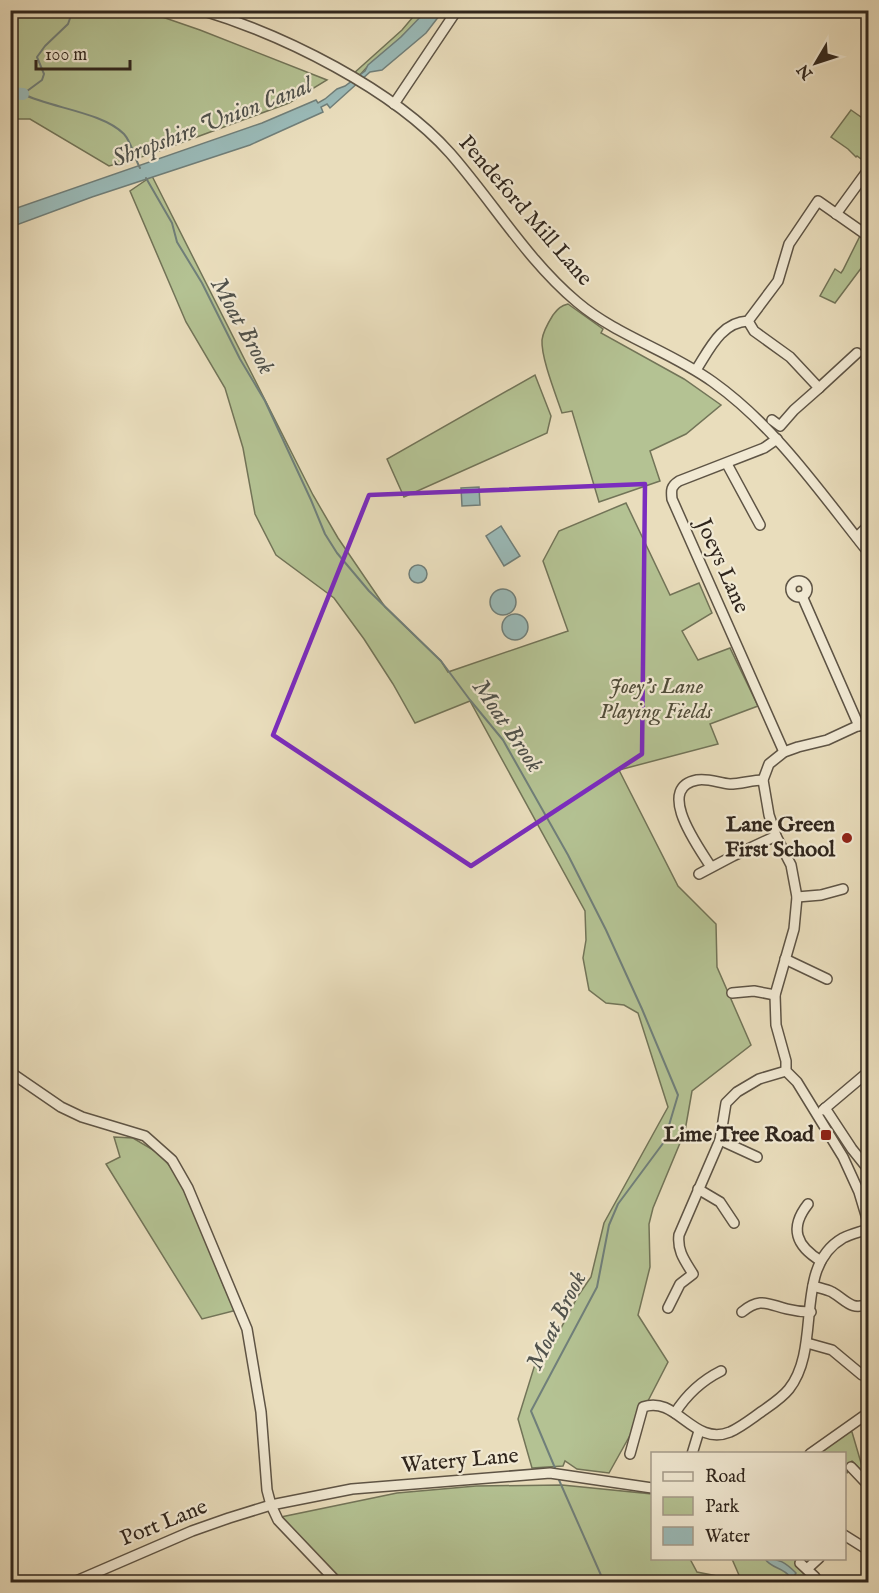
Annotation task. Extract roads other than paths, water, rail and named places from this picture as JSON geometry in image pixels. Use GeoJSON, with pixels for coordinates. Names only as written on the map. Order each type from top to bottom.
{"type":"FeatureCollection","features":[{"type":"Feature","properties":{"kind":"street","name":"Pendeford Mill Lane"},"geometry":{"type":"LineString","coordinates":[[201,10],[274,36],[366,86],[394,104],[420,125],[451,154],[554,280],[575,301],[610,326],[696,370],[744,406],[777,439],[868,552]]}},
{"type":"Feature","properties":{"kind":"street"},"geometry":{"type":"LineString","coordinates":[[394,104],[457,10]]}},
{"type":"Feature","properties":{"kind":"street"},"geometry":{"type":"LineString","coordinates":[[836,214],[868,169],[859,162]]}},
{"type":"Feature","properties":{"kind":"street"},"geometry":{"type":"LineString","coordinates":[[696,370],[721,333],[738,322],[748,321],[778,281],[789,244],[814,198],[868,236]]}},
{"type":"Feature","properties":{"kind":"street"},"geometry":{"type":"LineString","coordinates":[[748,321],[754,331],[790,357],[819,388]]}},
{"type":"Feature","properties":{"kind":"street"},"geometry":{"type":"LineString","coordinates":[[779,426],[857,353]]}},
{"type":"Feature","properties":{"kind":"street","name":"Joeys Lane"},"geometry":{"type":"LineString","coordinates":[[777,439],[764,448],[727,464],[679,481],[672,487],[672,499],[784,752]]}},
{"type":"Feature","properties":{"kind":"street"},"geometry":{"type":"LineString","coordinates":[[727,464],[760,525]]}},
{"type":"Feature","properties":{"kind":"street"},"geometry":{"type":"LineString","coordinates":[[857,537],[868,526]]}},
{"type":"Feature","properties":{"kind":"street"},"geometry":{"type":"LineString","coordinates":[[802,596],[864,724],[827,740],[784,752],[769,764],[763,780],[766,802],[776,836],[791,865],[797,897],[794,929],[776,995],[776,1025],[786,1071],[797,1082],[849,1169],[868,1222]]}},
{"type":"Feature","properties":{"kind":"street"},"geometry":{"type":"LineString","coordinates":[[711,867],[687,827],[679,803],[681,791],[695,780],[732,784],[763,780]]}},
{"type":"Feature","properties":{"kind":"street"},"geometry":{"type":"LineString","coordinates":[[699,874],[776,836]]}},
{"type":"Feature","properties":{"kind":"street"},"geometry":{"type":"LineString","coordinates":[[797,897],[821,895],[843,889]]}},
{"type":"Feature","properties":{"kind":"street"},"geometry":{"type":"LineString","coordinates":[[785,959],[827,979]]}},
{"type":"Feature","properties":{"kind":"street"},"geometry":{"type":"LineString","coordinates":[[732,993],[754,991],[776,995]]}},
{"type":"Feature","properties":{"kind":"street"},"geometry":{"type":"LineString","coordinates":[[668,1308],[680,1284],[693,1274],[681,1254],[678,1241],[681,1227],[720,1140],[724,1109],[731,1097],[759,1079],[786,1071]]}},
{"type":"Feature","properties":{"kind":"street"},"geometry":{"type":"LineString","coordinates":[[10,1072],[61,1107],[82,1118],[145,1136],[172,1160],[188,1188],[247,1329],[261,1412],[267,1490],[271,1505],[278,1520],[337,1582]]}},
{"type":"Feature","properties":{"kind":"street"},"geometry":{"type":"LineString","coordinates":[[816,1114],[868,1072]]}},
{"type":"Feature","properties":{"kind":"street"},"geometry":{"type":"LineString","coordinates":[[825,1107],[868,1168]]}},
{"type":"Feature","properties":{"kind":"street"},"geometry":{"type":"LineString","coordinates":[[720,1140],[757,1157]]}},
{"type":"Feature","properties":{"kind":"street"},"geometry":{"type":"LineString","coordinates":[[698,1189],[720,1202],[734,1222]]}},
{"type":"Feature","properties":{"kind":"street"},"geometry":{"type":"LineString","coordinates":[[808,1204],[800,1214],[797,1234],[804,1248],[821,1261]]}},
{"type":"Feature","properties":{"kind":"street"},"geometry":{"type":"LineString","coordinates":[[630,1454],[643,1407],[652,1404],[664,1407],[699,1431],[718,1434],[729,1432],[781,1398],[800,1371],[807,1343],[813,1286],[821,1261],[842,1239],[868,1229]]}},
{"type":"Feature","properties":{"kind":"street"},"geometry":{"type":"LineString","coordinates":[[813,1286],[832,1292],[851,1306],[862,1307],[868,1304]]}},
{"type":"Feature","properties":{"kind":"street"},"geometry":{"type":"LineString","coordinates":[[742,1312],[752,1305],[764,1302],[788,1310],[811,1312]]}},
{"type":"Feature","properties":{"kind":"street"},"geometry":{"type":"LineString","coordinates":[[807,1343],[832,1350],[862,1375]]}},
{"type":"Feature","properties":{"kind":"street"},"geometry":{"type":"LineString","coordinates":[[675,1413],[692,1390],[721,1371]]}},
{"type":"Feature","properties":{"kind":"street"},"geometry":{"type":"LineString","coordinates":[[812,1452],[868,1413]]}},
{"type":"Feature","properties":{"kind":"street"},"geometry":{"type":"LineString","coordinates":[[693,1452],[699,1431]]}},
{"type":"Feature","properties":{"kind":"street"},"geometry":{"type":"LineString","coordinates":[[851,1467],[867,1480]]}},
{"type":"Feature","properties":{"kind":"street","name":"Watery Lane"},"geometry":{"type":"LineString","coordinates":[[271,1505],[352,1490],[550,1473],[651,1488]]}},
{"type":"Feature","properties":{"kind":"street","name":"Port Lane"},"geometry":{"type":"LineString","coordinates":[[74,1582],[192,1531],[271,1505]]}},
{"type":"Feature","properties":{"kind":"street"},"geometry":{"type":"LineString","coordinates":[[846,1536],[868,1550]]}},
{"type":"Feature","properties":{"kind":"street"},"geometry":{"type":"LineString","coordinates":[[814,1577],[803,1566],[815,1560]]}},
{"type":"Feature","properties":{"kind":"water"},"geometry":{"type":"Polygon","coordinates":[[[426,11],[443,11],[426,33],[382,70],[370,72],[330,108],[327,104],[321,107],[323,112],[250,145],[92,197],[11,227],[11,210],[262,123],[316,100],[318,103],[365,71],[368,65],[401,37],[426,11]]]}},
{"type":"Feature","properties":{"kind":"water"},"geometry":{"type":"Polygon","coordinates":[[[479,487],[480,505],[462,506],[461,488],[479,487]]]}},
{"type":"Feature","properties":{"kind":"water"},"geometry":{"type":"Polygon","coordinates":[[[501,526],[520,556],[504,566],[486,536],[501,526]]]}},
{"type":"Feature","properties":{"kind":"water"},"geometry":{"type":"Polygon","coordinates":[[[418,565],[424,568],[427,574],[424,580],[418,583],[412,580],[409,574],[412,568],[418,565]]]}},
{"type":"Feature","properties":{"kind":"water"},"geometry":{"type":"Polygon","coordinates":[[[503,589],[512,593],[516,602],[512,611],[503,615],[494,611],[490,602],[494,593],[503,589]]]}},
{"type":"Feature","properties":{"kind":"water"},"geometry":{"type":"Polygon","coordinates":[[[515,614],[524,618],[528,627],[524,636],[515,640],[506,636],[502,627],[506,618],[515,614]]]}},
{"type":"Feature","properties":{"kind":"water"},"geometry":{"type":"Polygon","coordinates":[[[766,1560],[782,1562],[796,1573],[790,1577],[784,1571],[766,1560]]]}},
{"type":"Feature","properties":{"kind":"waterway"},"geometry":{"type":"LineString","coordinates":[[23,94],[42,80],[44,74],[37,57],[68,24],[73,10]]}},
{"type":"Feature","properties":{"kind":"waterway"},"geometry":{"type":"LineString","coordinates":[[10,93],[23,94]]}},
{"type":"Feature","properties":{"kind":"waterway","name":"Moat Brook"},"geometry":{"type":"LineString","coordinates":[[23,94],[103,120],[124,134],[140,168]]}},
{"type":"Feature","properties":{"kind":"waterway","name":"Moat Brook"},"geometry":{"type":"LineString","coordinates":[[146,178],[172,223],[177,242],[202,283],[240,359],[265,401],[325,534],[337,553],[369,591],[441,661],[503,740],[568,855],[606,930],[678,1095],[664,1142],[618,1204],[609,1225],[597,1287],[531,1411],[555,1468]]}},
{"type":"Feature","properties":{"kind":"waterway","name":"Moat Brook"},"geometry":{"type":"LineString","coordinates":[[559,1480],[604,1582]]}},
{"type":"Feature","properties":{"kind":"place","name":"Lane Green First School"},"geometry":{"type":"Point","coordinates":[847,838]}},
{"type":"Feature","properties":{"kind":"place","name":"Lime Tree Road"},"geometry":{"type":"Point","coordinates":[826,1135]}},
{"type":"Feature","properties":{"kind":"water label","name":"Shropshire Union Canal"},"geometry":{"type":"Point","coordinates":[212,123]}},
{"type":"Feature","properties":{"kind":"park label","name":"Joey's Lane Playing Fields"},"geometry":{"type":"Point","coordinates":[656,700]}}]}
